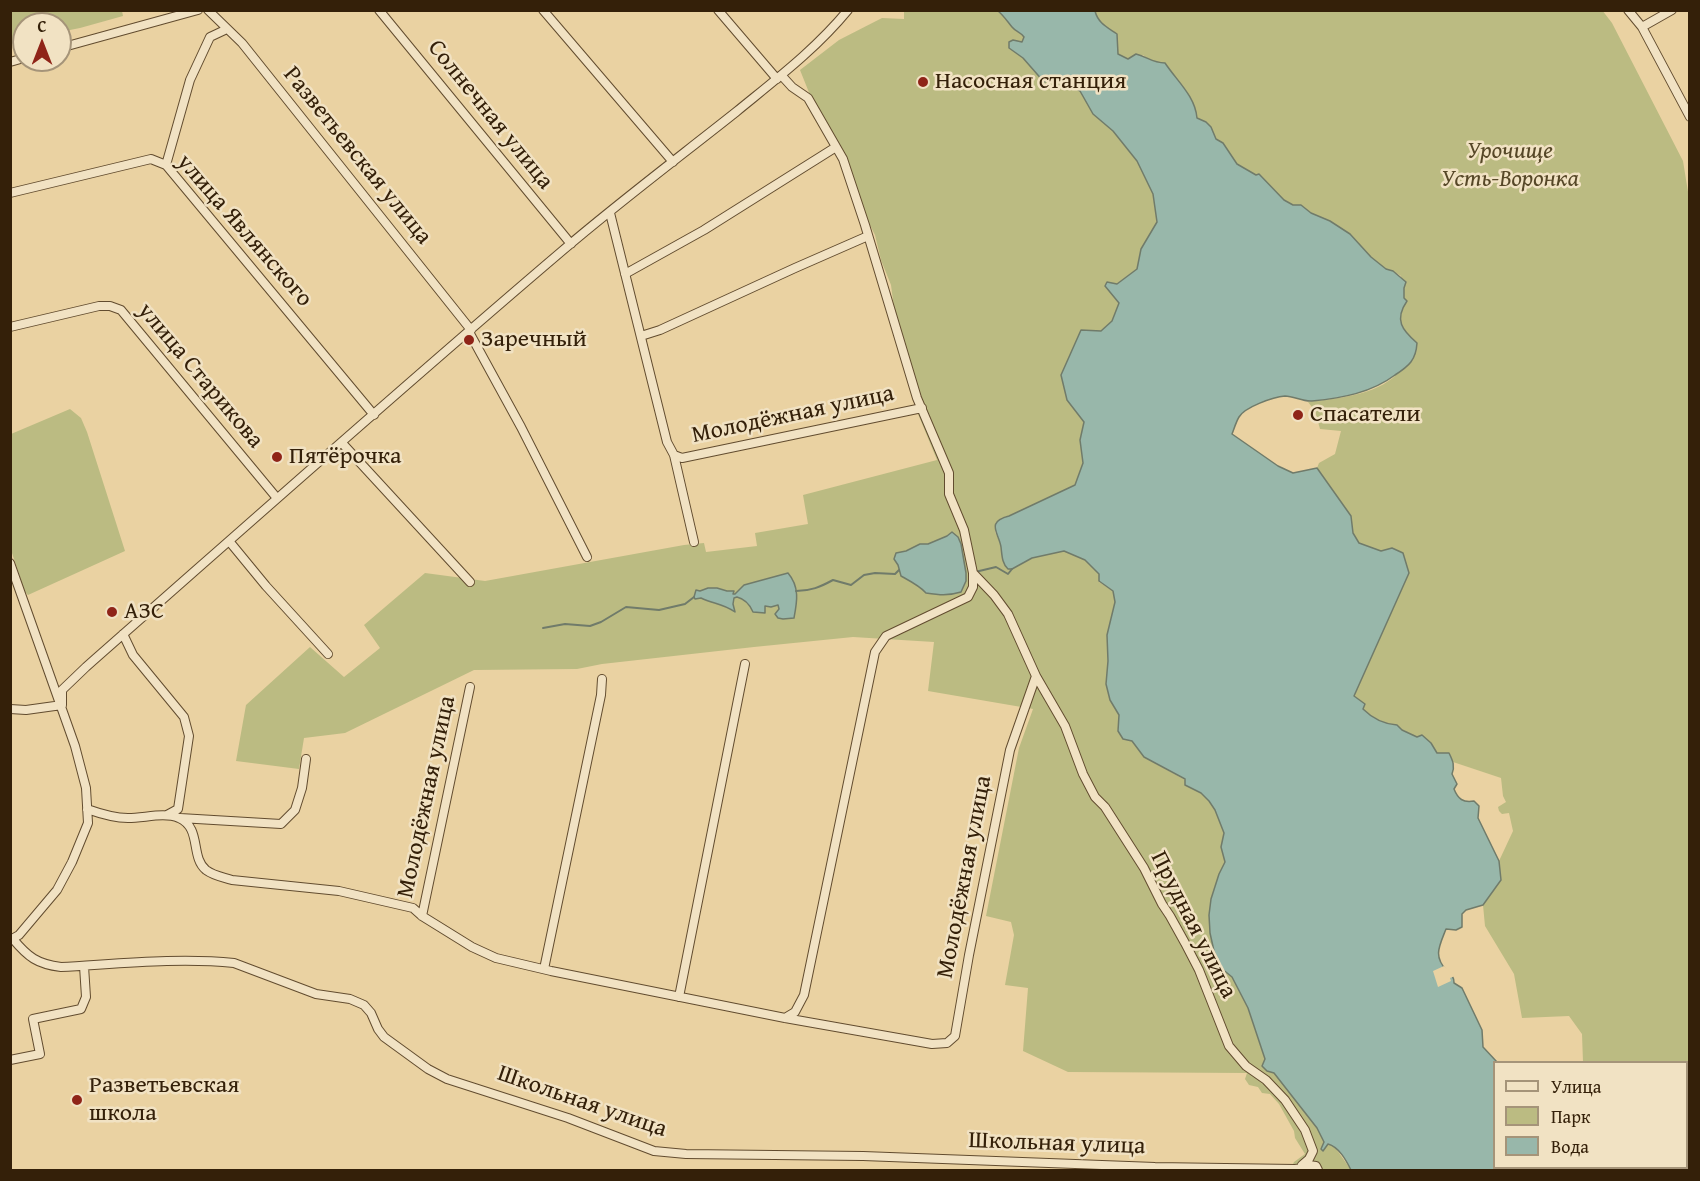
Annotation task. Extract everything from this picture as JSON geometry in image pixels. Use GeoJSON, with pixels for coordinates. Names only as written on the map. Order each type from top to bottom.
{"type":"FeatureCollection","features":[{"type":"Feature","properties":{"kind":"street"},"geometry":{"type":"LineString","coordinates":[[72,45],[198,10]]}},
{"type":"Feature","properties":{"kind":"street","name":"Разветьевская улица"},"geometry":{"type":"LineString","coordinates":[[208,10],[242,43],[470,331],[587,557]]}},
{"type":"Feature","properties":{"kind":"street","name":"Солнечная улица"},"geometry":{"type":"LineString","coordinates":[[379,10],[571,244]]}},
{"type":"Feature","properties":{"kind":"street"},"geometry":{"type":"LineString","coordinates":[[543,10],[673,162]]}},
{"type":"Feature","properties":{"kind":"street","name":"Молодёжная улица"},"geometry":{"type":"LineString","coordinates":[[718,10],[780,77],[808,98],[843,159],[922,408],[949,473],[949,494],[964,530],[973,573]]}},
{"type":"Feature","properties":{"kind":"street"},"geometry":{"type":"LineString","coordinates":[[62,705],[62,690],[276,497],[571,244],[780,77],[817,44],[848,10]]}},
{"type":"Feature","properties":{"kind":"street"},"geometry":{"type":"LineString","coordinates":[[1628,10],[1642,27],[1689,117]]}},
{"type":"Feature","properties":{"kind":"street"},"geometry":{"type":"LineString","coordinates":[[1642,27],[1672,10]]}},
{"type":"Feature","properties":{"kind":"street"},"geometry":{"type":"LineString","coordinates":[[166,165],[190,80],[210,37],[227,29]]}},
{"type":"Feature","properties":{"kind":"street"},"geometry":{"type":"LineString","coordinates":[[625,274],[704,230],[836,147]]}},
{"type":"Feature","properties":{"kind":"street","name":"улица Являнского"},"geometry":{"type":"LineString","coordinates":[[10,193],[151,159],[166,165],[374,415]]}},
{"type":"Feature","properties":{"kind":"street","name":"Молодёжная улица"},"geometry":{"type":"LineString","coordinates":[[610,213],[667,442],[674,455],[694,542]]}},
{"type":"Feature","properties":{"kind":"street"},"geometry":{"type":"LineString","coordinates":[[641,336],[660,330],[868,236]]}},
{"type":"Feature","properties":{"kind":"street","name":"улица Старикова"},"geometry":{"type":"LineString","coordinates":[[10,327],[99,306],[110,306],[121,310],[276,497]]}},
{"type":"Feature","properties":{"kind":"street","name":"Молодёжная улица"},"geometry":{"type":"LineString","coordinates":[[674,455],[682,458],[922,408]]}},
{"type":"Feature","properties":{"kind":"street"},"geometry":{"type":"LineString","coordinates":[[342,442],[470,582]]}},
{"type":"Feature","properties":{"kind":"street"},"geometry":{"type":"LineString","coordinates":[[229,541],[266,586],[328,654]]}},
{"type":"Feature","properties":{"kind":"street"},"geometry":{"type":"LineString","coordinates":[[10,563],[62,705],[86,788],[88,823],[72,862],[57,890],[20,935],[12,940]]}},
{"type":"Feature","properties":{"kind":"street"},"geometry":{"type":"LineString","coordinates":[[973,573],[1008,614],[1036,676]]}},
{"type":"Feature","properties":{"kind":"street"},"geometry":{"type":"LineString","coordinates":[[785,1018],[795,1012],[804,995],[875,652],[886,636],[968,597],[973,587],[973,573]]}},
{"type":"Feature","properties":{"kind":"street"},"geometry":{"type":"LineString","coordinates":[[123,634],[133,655],[184,717],[189,736],[178,809],[167,815]]}},
{"type":"Feature","properties":{"kind":"street"},"geometry":{"type":"LineString","coordinates":[[679,997],[745,664]]}},
{"type":"Feature","properties":{"kind":"street","name":"Молодёжная улица"},"geometry":{"type":"LineString","coordinates":[[180,818],[189,825],[194,836],[199,861],[205,869],[217,876],[232,880],[339,891],[413,908],[472,947],[496,957],[544,969],[785,1018],[932,1044],[947,1043],[955,1036],[1010,750],[1036,676]]}},
{"type":"Feature","properties":{"kind":"street","name":"Прудная улица"},"geometry":{"type":"LineString","coordinates":[[1036,676],[1065,726],[1083,774],[1095,797],[1105,807],[1144,868],[1190,952],[1230,1046],[1246,1066],[1266,1080],[1285,1100],[1305,1130],[1313,1151],[1302,1165],[1289,1170]]}},
{"type":"Feature","properties":{"kind":"street"},"geometry":{"type":"LineString","coordinates":[[544,969],[601,695],[602,680]]}},
{"type":"Feature","properties":{"kind":"street","name":"Молодёжная улица"},"geometry":{"type":"LineString","coordinates":[[422,916],[470,687]]}},
{"type":"Feature","properties":{"kind":"street"},"geometry":{"type":"LineString","coordinates":[[10,709],[26,710],[62,705]]}},
{"type":"Feature","properties":{"kind":"street"},"geometry":{"type":"LineString","coordinates":[[87,809],[127,818],[167,815],[180,818],[281,824],[295,810],[302,788],[306,759]]}},
{"type":"Feature","properties":{"kind":"street","name":"Школьная улица"},"geometry":{"type":"LineString","coordinates":[[12,940],[32,960],[46,965],[61,967],[166,962],[234,963],[316,994],[350,999],[363,1005],[371,1013],[384,1037],[428,1069],[447,1079],[568,1118],[654,1151],[686,1154],[863,1156],[1289,1170],[1313,1164],[1318,1170]]}},
{"type":"Feature","properties":{"kind":"street"},"geometry":{"type":"LineString","coordinates":[[10,1060],[40,1054],[33,1019],[81,1009],[86,997],[84,966]]}},
{"type":"Feature","properties":{"kind":"green space"},"geometry":{"type":"Polygon","coordinates":[[[11,10],[122,11],[123,16],[72,30],[72,12],[12,12],[11,44],[11,10]]]}},
{"type":"Feature","properties":{"kind":"green space","name":"Урочище Усть-Воронка"},"geometry":{"type":"Polygon","coordinates":[[[1602,10],[1612,23],[1683,161],[1689,198],[1689,1138],[1688,1061],[1583,1061],[1582,1034],[1569,1016],[1522,1018],[1514,974],[1485,926],[1483,905],[1501,880],[1499,861],[1513,831],[1509,813],[1502,814],[1498,807],[1506,802],[1501,778],[1453,762],[1449,753],[1437,753],[1431,743],[1402,730],[1397,725],[1383,722],[1370,715],[1363,709],[1364,704],[1354,696],[1409,573],[1392,548],[1381,551],[1359,543],[1353,533],[1351,516],[1317,468],[1319,463],[1335,454],[1341,431],[1320,429],[1315,411],[1308,402],[1343,397],[1378,387],[1403,367],[1417,343],[1405,332],[1400,320],[1404,298],[1401,276],[1386,269],[1371,257],[1350,234],[1301,205],[1293,205],[1284,200],[1259,174],[1256,175],[1237,164],[1223,143],[1216,140],[1210,127],[1197,118],[1189,96],[1165,63],[1154,63],[1143,55],[1128,59],[1118,54],[1117,34],[1101,22],[1095,11],[1602,10]]]}},
{"type":"Feature","properties":{"kind":"green space"},"geometry":{"type":"Polygon","coordinates":[[[904,11],[998,11],[1024,38],[1022,42],[1013,40],[1009,48],[1023,58],[1044,82],[1060,77],[1081,91],[1093,114],[1113,131],[1137,161],[1153,194],[1157,223],[1141,249],[1137,269],[1117,284],[1119,303],[1112,321],[1101,331],[1067,400],[1084,421],[1080,440],[1083,463],[1075,485],[1001,518],[995,532],[1001,544],[1001,551],[1012,569],[1032,558],[1064,551],[1085,560],[1100,574],[1099,582],[1113,591],[1115,602],[1107,635],[1106,684],[1110,700],[1119,715],[1118,731],[1132,741],[1144,757],[1185,780],[1185,785],[1201,793],[1215,810],[1224,833],[1221,847],[1225,862],[1211,899],[1209,915],[1214,951],[1221,968],[1232,976],[1248,1008],[1265,1059],[1263,1066],[1274,1073],[1317,1128],[1324,1142],[1333,1145],[1351,1170],[1290,1170],[1294,1162],[1305,1154],[1279,1104],[1270,1094],[1262,1093],[1258,1087],[1249,1085],[1245,1079],[1247,1073],[1068,1072],[1023,1051],[1028,988],[1005,985],[1014,935],[1011,922],[986,916],[1019,748],[1033,709],[928,691],[934,642],[853,637],[602,664],[577,669],[474,670],[345,733],[304,738],[299,769],[236,761],[246,705],[310,647],[344,677],[380,648],[364,625],[425,573],[485,581],[684,545],[704,543],[706,552],[757,546],[755,533],[808,524],[803,495],[937,460],[918,414],[926,411],[901,333],[891,285],[881,260],[875,235],[851,171],[812,100],[800,70],[839,40],[882,18],[904,19],[904,11]]]}},
{"type":"Feature","properties":{"kind":"green space"},"geometry":{"type":"Polygon","coordinates":[[[70,409],[81,418],[87,432],[125,551],[28,595],[11,550],[11,434],[70,409]]]}},
{"type":"Feature","properties":{"kind":"water"},"geometry":{"type":"Polygon","coordinates":[[[998,11],[1095,11],[1101,22],[1117,34],[1118,54],[1128,59],[1136,54],[1165,63],[1189,96],[1197,118],[1211,127],[1216,139],[1223,143],[1237,164],[1256,175],[1259,174],[1284,200],[1293,205],[1301,205],[1350,234],[1371,257],[1406,282],[1404,298],[1407,301],[1400,319],[1407,334],[1417,343],[1411,362],[1404,369],[1376,386],[1345,396],[1309,401],[1285,396],[1267,400],[1242,413],[1232,434],[1278,466],[1293,473],[1317,468],[1351,516],[1353,533],[1359,543],[1381,551],[1392,548],[1403,553],[1409,573],[1354,696],[1365,704],[1363,709],[1374,718],[1397,725],[1417,737],[1422,735],[1437,753],[1449,753],[1453,764],[1452,774],[1457,784],[1454,789],[1461,800],[1474,801],[1479,806],[1478,818],[1499,861],[1501,880],[1483,905],[1466,910],[1462,914],[1462,927],[1456,930],[1446,929],[1439,951],[1440,961],[1454,979],[1454,983],[1462,988],[1482,1030],[1483,1047],[1496,1061],[1493,1061],[1493,1169],[1688,1169],[1688,1137],[1689,1170],[1351,1170],[1336,1148],[1328,1144],[1323,1151],[1321,1149],[1324,1142],[1317,1128],[1274,1073],[1262,1066],[1265,1059],[1248,1008],[1232,977],[1221,968],[1210,933],[1211,899],[1225,862],[1221,847],[1224,833],[1215,810],[1201,793],[1185,785],[1185,779],[1144,757],[1132,741],[1123,739],[1118,731],[1119,715],[1110,700],[1106,684],[1107,635],[1115,602],[1113,591],[1099,581],[1099,574],[1085,560],[1064,551],[1032,558],[1008,569],[995,528],[997,521],[1002,518],[1075,485],[1083,463],[1080,440],[1084,422],[1067,400],[1061,375],[1081,330],[1101,331],[1112,321],[1119,303],[1105,286],[1107,282],[1117,284],[1137,269],[1141,249],[1157,222],[1153,194],[1137,161],[1113,131],[1093,114],[1080,91],[1060,78],[1044,82],[1023,58],[1009,48],[1009,42],[1013,40],[1022,42],[1024,37],[998,11]]]}},
{"type":"Feature","properties":{"kind":"water"},"geometry":{"type":"Polygon","coordinates":[[[952,532],[961,544],[966,573],[966,581],[961,592],[943,595],[926,593],[901,576],[894,559],[896,553],[920,544],[928,544],[952,532]]]}},
{"type":"Feature","properties":{"kind":"water"},"geometry":{"type":"Polygon","coordinates":[[[788,573],[796,589],[794,618],[778,618],[775,614],[779,609],[778,605],[765,606],[765,613],[753,612],[747,603],[737,597],[734,598],[733,604],[735,612],[722,605],[694,597],[696,590],[708,588],[734,591],[733,594],[735,594],[744,585],[788,573]]]}},
{"type":"Feature","properties":{"kind":"pier"},"geometry":{"type":"Polygon","coordinates":[[[1444,966],[1455,976],[1450,978],[1451,981],[1438,987],[1433,971],[1444,966]]]}},
{"type":"Feature","properties":{"kind":"waterway"},"geometry":{"type":"LineString","coordinates":[[975,572],[996,567],[1008,574],[1012,569]]}},
{"type":"Feature","properties":{"kind":"waterway"},"geometry":{"type":"LineString","coordinates":[[796,591],[815,588],[833,580],[851,585],[864,575],[895,574],[899,570]]}},
{"type":"Feature","properties":{"kind":"waterway"},"geometry":{"type":"LineString","coordinates":[[543,628],[565,624],[590,626],[626,607],[659,610],[685,604],[694,597]]}},
{"type":"Feature","properties":{"kind":"place","name":"Насосная станция"},"geometry":{"type":"Point","coordinates":[923,82]}},
{"type":"Feature","properties":{"kind":"place","name":"Заречный"},"geometry":{"type":"Point","coordinates":[469,340]}},
{"type":"Feature","properties":{"kind":"place","name":"Спасатели"},"geometry":{"type":"Point","coordinates":[1298,415]}},
{"type":"Feature","properties":{"kind":"place","name":"Пятёрочка"},"geometry":{"type":"Point","coordinates":[277,457]}},
{"type":"Feature","properties":{"kind":"place","name":"АЗС"},"geometry":{"type":"Point","coordinates":[112,612]}},
{"type":"Feature","properties":{"kind":"place","name":"Разветьевская школа"},"geometry":{"type":"Point","coordinates":[77,1100]}}]}
